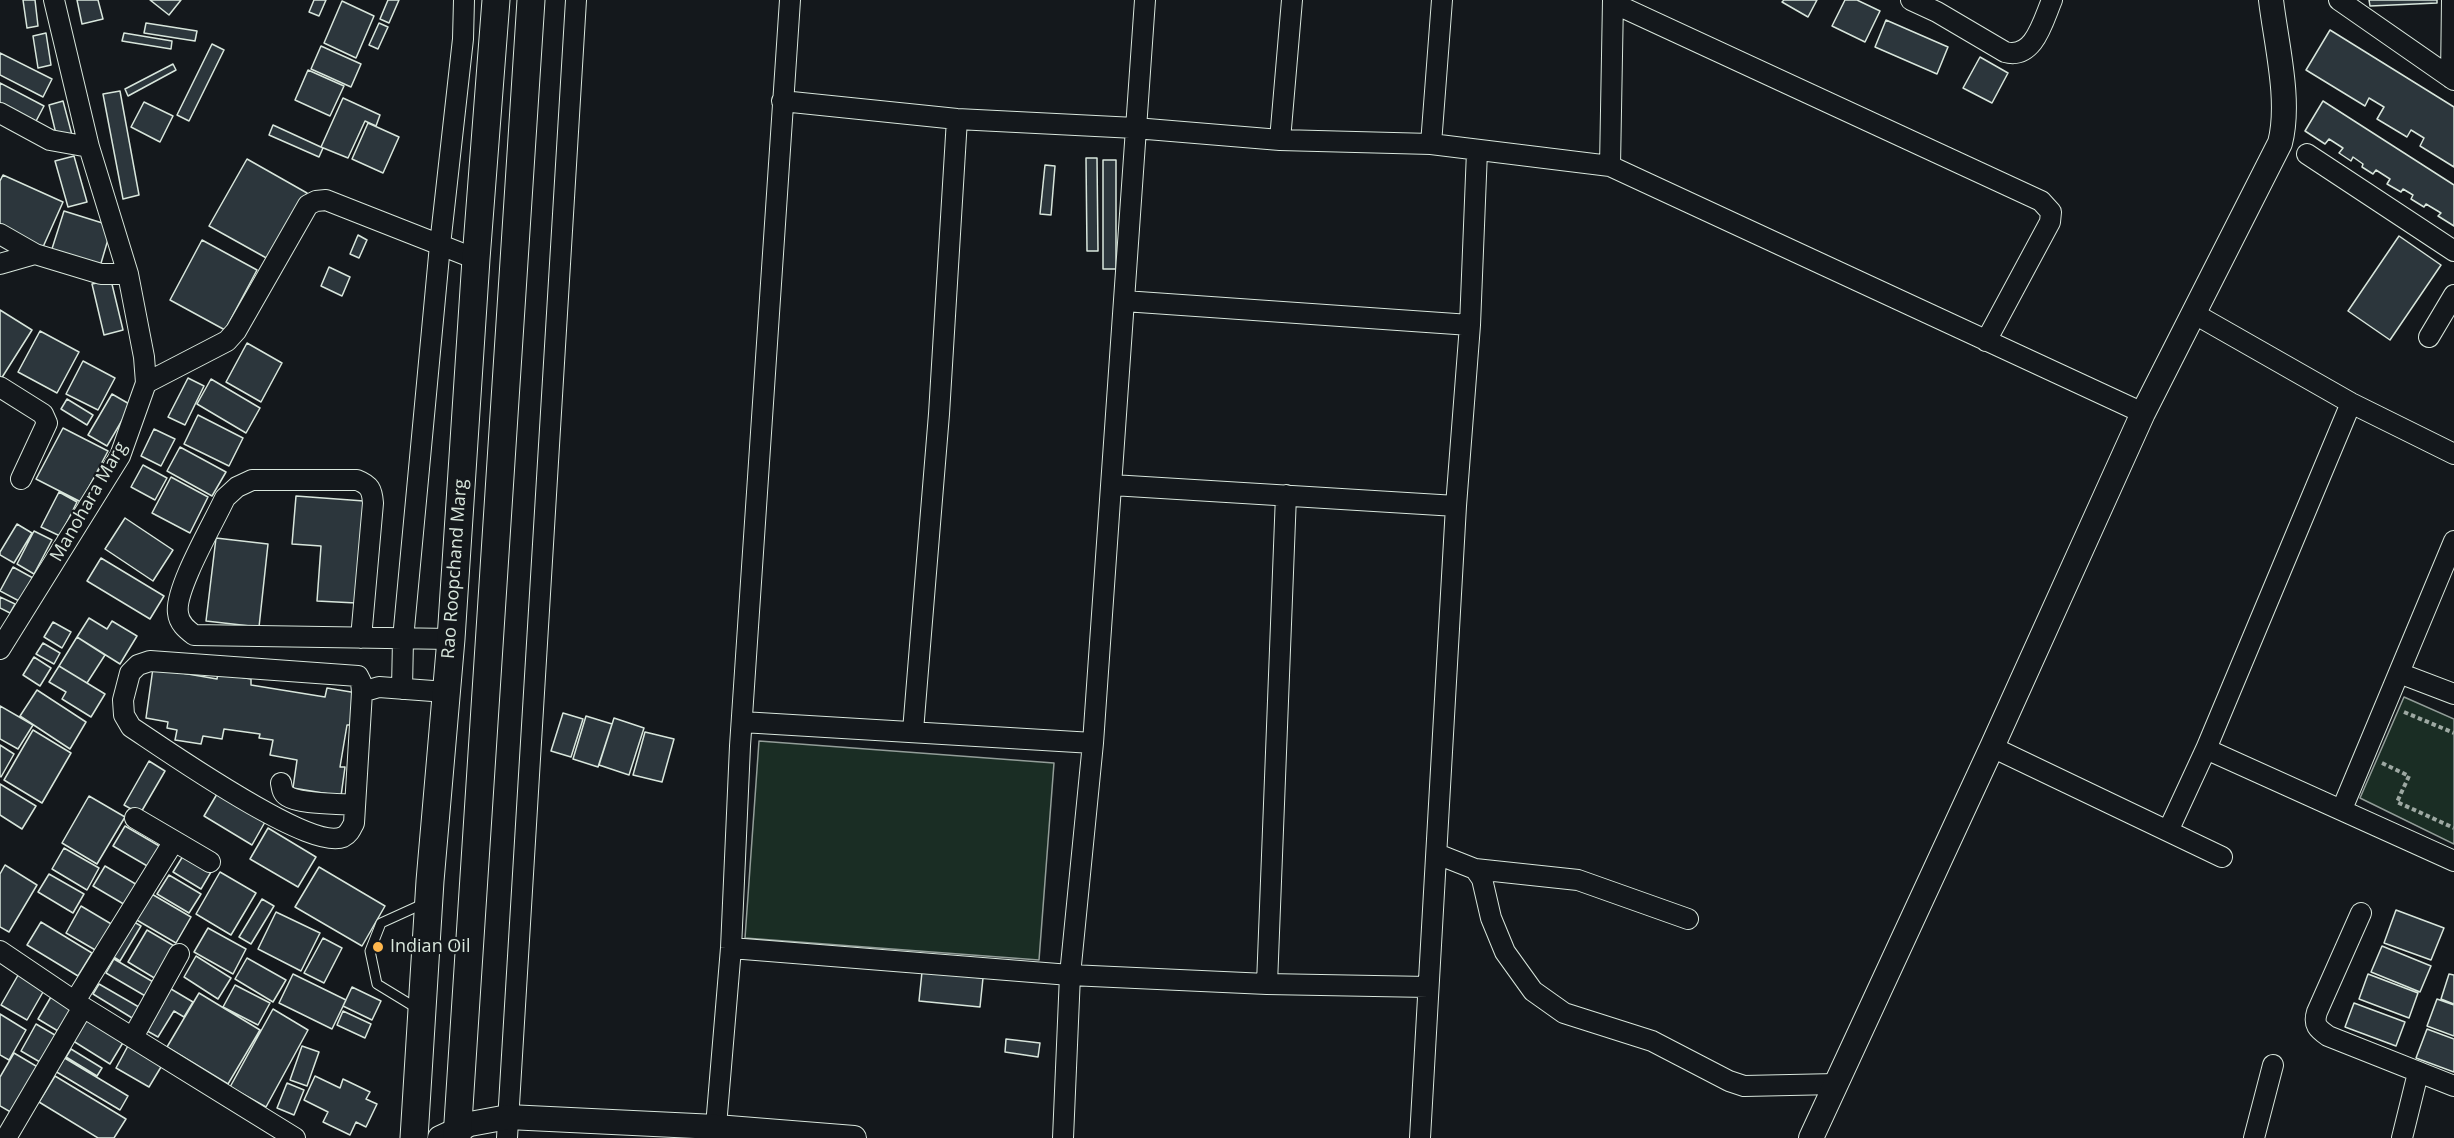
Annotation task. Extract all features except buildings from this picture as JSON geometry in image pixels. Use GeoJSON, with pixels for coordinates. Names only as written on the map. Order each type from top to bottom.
{"type":"FeatureCollection","features":[{"type":"Feature","properties":{"kind":"main road","name":"Rao Roopchand Marg"},"geometry":{"type":"LineString","coordinates":[[414,1138],[429,901],[451,639],[496,0]]}},
{"type":"Feature","properties":{"kind":"main road"},"geometry":{"type":"LineString","coordinates":[[452,1135],[531,0]]}},
{"type":"Feature","properties":{"kind":"street","name":"Manohara Marg"},"geometry":{"type":"LineString","coordinates":[[0,648],[120,456],[146,382],[144,357],[128,274],[88,147],[54,0]]}},
{"type":"Feature","properties":{"kind":"street"},"geometry":{"type":"LineString","coordinates":[[402,689],[404,639],[440,245],[463,39],[464,0]]}},
{"type":"Feature","properties":{"kind":"street"},"geometry":{"type":"LineString","coordinates":[[508,1128],[576,0]]}},
{"type":"Feature","properties":{"kind":"street"},"geometry":{"type":"LineString","coordinates":[[716,1133],[731,948],[742,722],[790,0]]}},
{"type":"Feature","properties":{"kind":"street"},"geometry":{"type":"LineString","coordinates":[[1063,1138],[1070,975],[1093,743],[1145,0]]}},
{"type":"Feature","properties":{"kind":"street"},"geometry":{"type":"LineString","coordinates":[[1280,140],[1292,0]]}},
{"type":"Feature","properties":{"kind":"street"},"geometry":{"type":"LineString","coordinates":[[1431,144],[1442,0]]}},
{"type":"Feature","properties":{"kind":"street"},"geometry":{"type":"LineString","coordinates":[[1911,0],[1940,6],[2006,52],[2014,55],[2025,52],[2032,44],[2052,0]]}},
{"type":"Feature","properties":{"kind":"street"},"geometry":{"type":"LineString","coordinates":[[1811,1138],[2143,413],[2280,143],[2283,131],[2283,94],[2271,0]]}},
{"type":"Feature","properties":{"kind":"street"},"geometry":{"type":"LineString","coordinates":[[2339,0],[2452,79]]}},
{"type":"Feature","properties":{"kind":"street"},"geometry":{"type":"LineString","coordinates":[[2452,0],[2452,79]]}},
{"type":"Feature","properties":{"kind":"street"},"geometry":{"type":"LineString","coordinates":[[1610,166],[1613,1],[2041,201],[2051,212],[2050,222],[1986,341]]}},
{"type":"Feature","properties":{"kind":"street"},"geometry":{"type":"LineString","coordinates":[[782,101],[957,119],[1136,128],[1280,140],[1431,144],[1610,166],[2143,413]]}},
{"type":"Feature","properties":{"kind":"street"},"geometry":{"type":"LineString","coordinates":[[0,113],[50,140],[88,147]]}},
{"type":"Feature","properties":{"kind":"street"},"geometry":{"type":"LineString","coordinates":[[913,732],[939,414],[957,119]]}},
{"type":"Feature","properties":{"kind":"street"},"geometry":{"type":"LineString","coordinates":[[1420,1138],[1456,506],[1470,325],[1477,150]]}},
{"type":"Feature","properties":{"kind":"street"},"geometry":{"type":"LineString","coordinates":[[2307,154],[2454,251]]}},
{"type":"Feature","properties":{"kind":"street"},"geometry":{"type":"LineString","coordinates":[[146,382],[227,341],[236,331],[308,205],[316,201],[326,200],[476,259]]}},
{"type":"Feature","properties":{"kind":"street"},"geometry":{"type":"LineString","coordinates":[[0,234],[35,254],[101,274],[128,274]]}},
{"type":"Feature","properties":{"kind":"street"},"geometry":{"type":"LineString","coordinates":[[0,264],[35,254]]}},
{"type":"Feature","properties":{"kind":"street"},"geometry":{"type":"LineString","coordinates":[[2429,337],[2454,295]]}},
{"type":"Feature","properties":{"kind":"street"},"geometry":{"type":"LineString","coordinates":[[1124,301],[1470,325]]}},
{"type":"Feature","properties":{"kind":"street"},"geometry":{"type":"LineString","coordinates":[[2193,313],[2351,403],[2454,454]]}},
{"type":"Feature","properties":{"kind":"street"},"geometry":{"type":"LineString","coordinates":[[0,387],[43,414],[47,423],[21,479]]}},
{"type":"Feature","properties":{"kind":"street"},"geometry":{"type":"LineString","coordinates":[[2168,831],[2206,749],[2351,403]]}},
{"type":"Feature","properties":{"kind":"street"},"geometry":{"type":"LineString","coordinates":[[361,638],[373,503],[372,491],[366,483],[357,480],[252,480],[237,487],[225,498],[180,593],[178,612],[182,624],[194,635],[404,639],[451,639]]}},
{"type":"Feature","properties":{"kind":"street"},"geometry":{"type":"LineString","coordinates":[[1112,485],[1456,506]]}},
{"type":"Feature","properties":{"kind":"street"},"geometry":{"type":"LineString","coordinates":[[1267,984],[1286,495]]}},
{"type":"Feature","properties":{"kind":"street"},"geometry":{"type":"LineString","coordinates":[[2342,809],[2454,541]]}},
{"type":"Feature","properties":{"kind":"street"},"geometry":{"type":"LineString","coordinates":[[150,661],[358,676],[362,692],[354,824],[350,832],[342,838],[328,838],[288,824],[210,779],[131,727],[124,715],[123,700],[130,673],[138,665],[150,661]]}},
{"type":"Feature","properties":{"kind":"street"},"geometry":{"type":"LineString","coordinates":[[2399,673],[2454,694]]}},
{"type":"Feature","properties":{"kind":"street"},"geometry":{"type":"LineString","coordinates":[[362,692],[379,687],[446,692]]}},
{"type":"Feature","properties":{"kind":"street"},"geometry":{"type":"LineString","coordinates":[[742,722],[1093,743]]}},
{"type":"Feature","properties":{"kind":"street"},"geometry":{"type":"LineString","coordinates":[[1992,747],[2222,858]]}},
{"type":"Feature","properties":{"kind":"street"},"geometry":{"type":"LineString","coordinates":[[2206,749],[2454,861]]}},
{"type":"Feature","properties":{"kind":"street"},"geometry":{"type":"LineString","coordinates":[[281,783],[282,791],[298,800],[355,805]]}},
{"type":"Feature","properties":{"kind":"street"},"geometry":{"type":"LineString","coordinates":[[135,818],[210,862]]}},
{"type":"Feature","properties":{"kind":"street"},"geometry":{"type":"LineString","coordinates":[[6,1138],[79,1004],[174,841]]}},
{"type":"Feature","properties":{"kind":"street"},"geometry":{"type":"LineString","coordinates":[[1437,854],[1475,869],[1578,880],[1688,919]]}},
{"type":"Feature","properties":{"kind":"street"},"geometry":{"type":"LineString","coordinates":[[1475,869],[1482,879],[1491,918],[1505,952],[1533,991],[1564,1014],[1652,1041],[1729,1081],[1744,1086],[1836,1084]]}},
{"type":"Feature","properties":{"kind":"street"},"geometry":{"type":"LineString","coordinates":[[2361,913],[2315,1021],[2318,1029],[2328,1036],[2454,1086]]}},
{"type":"Feature","properties":{"kind":"street"},"geometry":{"type":"LineString","coordinates":[[731,948],[1070,975],[1267,984],[1428,987]]}},
{"type":"Feature","properties":{"kind":"street"},"geometry":{"type":"LineString","coordinates":[[0,951],[79,1004],[296,1138]]}},
{"type":"Feature","properties":{"kind":"street"},"geometry":{"type":"LineString","coordinates":[[133,1037],[179,954]]}},
{"type":"Feature","properties":{"kind":"street"},"geometry":{"type":"LineString","coordinates":[[2254,1138],[2273,1065]]}},
{"type":"Feature","properties":{"kind":"street"},"geometry":{"type":"LineString","coordinates":[[2402,1138],[2418,1073]]}},
{"type":"Feature","properties":{"kind":"street"},"geometry":{"type":"LineString","coordinates":[[452,1135],[470,1124],[508,1128],[854,1138]]}},
{"type":"Feature","properties":{"kind":"lane"},"geometry":{"type":"LineString","coordinates":[[423,1012],[377,984],[370,951],[381,923],[429,901]]}},
{"type":"Feature","properties":{"kind":"path"},"geometry":{"type":"LineString","coordinates":[[2400,721],[2404,711],[2454,733]]}},
{"type":"Feature","properties":{"kind":"path"},"geometry":{"type":"LineString","coordinates":[[2386,753],[2382,763],[2409,776],[2397,802],[2454,828]]}},
{"type":"Feature","properties":{"kind":"green space"},"geometry":{"type":"Polygon","coordinates":[[[2404,697],[2454,719],[2454,844],[2360,798],[2404,697]]]}},
{"type":"Feature","properties":{"kind":"green space"},"geometry":{"type":"Polygon","coordinates":[[[759,741],[1054,763],[1039,960],[745,938],[759,741]]]}},
{"type":"Feature","properties":{"kind":"place","name":"Indian Oil"},"geometry":{"type":"Point","coordinates":[378,947]}}]}
